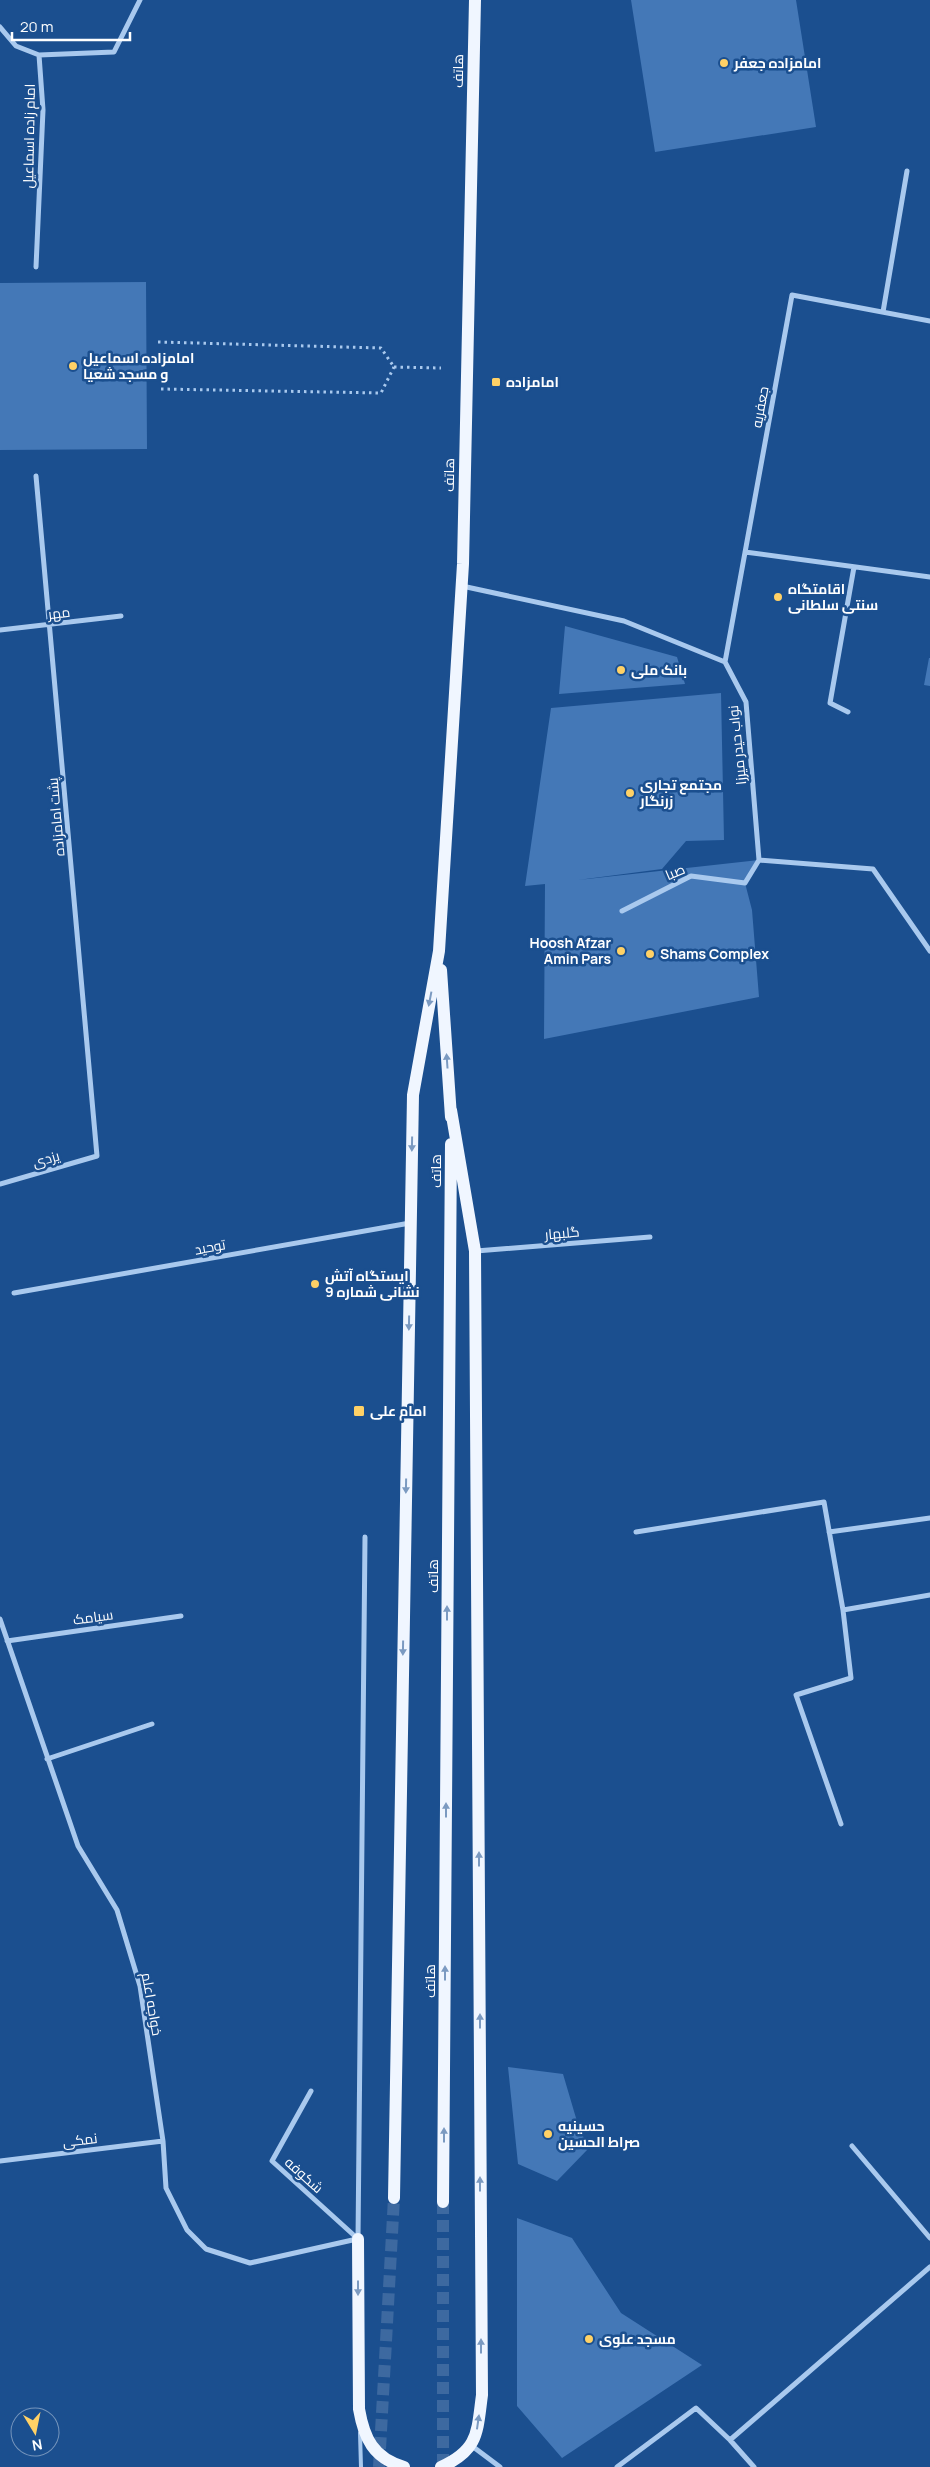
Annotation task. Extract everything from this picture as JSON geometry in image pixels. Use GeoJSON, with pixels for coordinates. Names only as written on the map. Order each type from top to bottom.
{"type":"FeatureCollection","features":[{"type":"Feature","properties":{"kind":"main road","name":"هاتف"},"geometry":{"type":"LineString","coordinates":[[394,2198],[413,1095],[439,951],[461,586],[475,0]]}},
{"type":"Feature","properties":{"kind":"main road","name":"هاتف"},"geometry":{"type":"LineString","coordinates":[[439,951],[451,1110],[443,2202]]}},
{"type":"Feature","properties":{"kind":"main road"},"geometry":{"type":"LineString","coordinates":[[442,2467],[457,2460],[472,2446],[478,2428],[482,2395],[476,1251],[451,1110]]}},
{"type":"Feature","properties":{"kind":"main road"},"geometry":{"type":"LineString","coordinates":[[358,2239],[359,2408],[364,2433],[376,2451],[394,2464],[404,2467]]}},
{"type":"Feature","properties":{"kind":"street"},"geometry":{"type":"LineString","coordinates":[[0,27],[16,46],[39,55],[114,52],[140,0]]}},
{"type":"Feature","properties":{"kind":"street","name":"امام زاده اسماعیل"},"geometry":{"type":"LineString","coordinates":[[36,267],[43,110],[39,55]]}},
{"type":"Feature","properties":{"kind":"street"},"geometry":{"type":"LineString","coordinates":[[883,312],[907,171]]}},
{"type":"Feature","properties":{"kind":"street","name":"جعفریه"},"geometry":{"type":"LineString","coordinates":[[725,662],[792,295],[930,321]]}},
{"type":"Feature","properties":{"kind":"street","name":"پشت امامزاده"},"geometry":{"type":"LineString","coordinates":[[36,476],[98,1156]]}},
{"type":"Feature","properties":{"kind":"street"},"geometry":{"type":"LineString","coordinates":[[745,552],[930,578]]}},
{"type":"Feature","properties":{"kind":"street"},"geometry":{"type":"LineString","coordinates":[[848,712],[830,703],[854,567]]}},
{"type":"Feature","properties":{"kind":"street"},"geometry":{"type":"LineString","coordinates":[[461,586],[624,621],[725,662]]}},
{"type":"Feature","properties":{"kind":"street","name":"مهر"},"geometry":{"type":"LineString","coordinates":[[0,630],[50,626],[122,616]]}},
{"type":"Feature","properties":{"kind":"street","name":"نواب حیدر میرزا"},"geometry":{"type":"LineString","coordinates":[[725,662],[746,702],[759,860]]}},
{"type":"Feature","properties":{"kind":"street"},"geometry":{"type":"LineString","coordinates":[[759,860],[873,868],[929,947]]}},
{"type":"Feature","properties":{"kind":"street","name":"صبا"},"geometry":{"type":"LineString","coordinates":[[622,912],[691,876],[745,883],[759,860]]}},
{"type":"Feature","properties":{"kind":"street","name":"یزدی"},"geometry":{"type":"LineString","coordinates":[[0,1184],[98,1156]]}},
{"type":"Feature","properties":{"kind":"street","name":"توحید"},"geometry":{"type":"LineString","coordinates":[[14,1293],[410,1223]]}},
{"type":"Feature","properties":{"kind":"street","name":"گلبهار"},"geometry":{"type":"LineString","coordinates":[[476,1251],[650,1237]]}},
{"type":"Feature","properties":{"kind":"street"},"geometry":{"type":"LineString","coordinates":[[636,1532],[824,1502],[843,1610],[851,1678],[796,1695],[841,1824]]}},
{"type":"Feature","properties":{"kind":"street"},"geometry":{"type":"LineString","coordinates":[[829,1532],[930,1518]]}},
{"type":"Feature","properties":{"kind":"street"},"geometry":{"type":"LineString","coordinates":[[358,2239],[365,1538]]}},
{"type":"Feature","properties":{"kind":"street"},"geometry":{"type":"LineString","coordinates":[[843,1610],[930,1595]]}},
{"type":"Feature","properties":{"kind":"street","name":"سیامک"},"geometry":{"type":"LineString","coordinates":[[7,1641],[181,1616]]}},
{"type":"Feature","properties":{"kind":"street","name":"خواجه اعلم"},"geometry":{"type":"LineString","coordinates":[[0,1619],[78,1846],[117,1910],[140,1986],[162,2141],[166,2188],[187,2230],[206,2249],[250,2263],[358,2239]]}},
{"type":"Feature","properties":{"kind":"street"},"geometry":{"type":"LineString","coordinates":[[47,1759],[152,1724]]}},
{"type":"Feature","properties":{"kind":"street","name":"شکوفه"},"geometry":{"type":"LineString","coordinates":[[311,2091],[272,2161],[358,2239]]}},
{"type":"Feature","properties":{"kind":"street","name":"نمکی"},"geometry":{"type":"LineString","coordinates":[[0,2161],[162,2141]]}},
{"type":"Feature","properties":{"kind":"street"},"geometry":{"type":"LineString","coordinates":[[852,2146],[930,2238]]}},
{"type":"Feature","properties":{"kind":"street"},"geometry":{"type":"LineString","coordinates":[[730,2440],[930,2267]]}},
{"type":"Feature","properties":{"kind":"street"},"geometry":{"type":"LineString","coordinates":[[617,2467],[696,2408],[730,2440],[754,2467]]}},
{"type":"Feature","properties":{"kind":"street"},"geometry":{"type":"LineString","coordinates":[[472,2446],[500,2467]]}},
{"type":"Feature","properties":{"kind":"lane"},"geometry":{"type":"LineString","coordinates":[[359,2408],[361,2467]]}},
{"type":"Feature","properties":{"kind":"path"},"geometry":{"type":"LineString","coordinates":[[158,342],[381,348],[394,367]]}},
{"type":"Feature","properties":{"kind":"path"},"geometry":{"type":"LineString","coordinates":[[394,367],[467,369]]}},
{"type":"Feature","properties":{"kind":"path"},"geometry":{"type":"LineString","coordinates":[[161,389],[381,393],[394,367]]}},
{"type":"Feature","properties":{"kind":"building","name":"امامزاده جعفر"},"geometry":{"type":"Polygon","coordinates":[[[631,0],[796,0],[816,127],[655,152],[631,0]]]}},
{"type":"Feature","properties":{"kind":"building","name":"امامزاده اسماعیل و مسجد شعیا"},"geometry":{"type":"Polygon","coordinates":[[[146,282],[147,449],[0,450],[0,283],[146,282]]]}},
{"type":"Feature","properties":{"kind":"building","name":"بانک ملی"},"geometry":{"type":"Polygon","coordinates":[[[565,626],[677,657],[685,684],[559,694],[565,626]]]}},
{"type":"Feature","properties":{"kind":"building"},"geometry":{"type":"Polygon","coordinates":[[[930,658],[930,686],[924,685],[930,658]]]}},
{"type":"Feature","properties":{"kind":"building"},"geometry":{"type":"Polygon","coordinates":[[[721,693],[724,840],[686,841],[662,869],[578,880],[759,860],[745,883],[752,910],[759,997],[544,1039],[545,884],[525,886],[551,708],[721,693]]]}},
{"type":"Feature","properties":{"kind":"building","name":"حسینیه صراط الحسین"},"geometry":{"type":"Polygon","coordinates":[[[508,2067],[563,2074],[576,2118],[588,2149],[557,2181],[518,2164],[508,2067]]]}},
{"type":"Feature","properties":{"kind":"building","name":"مسجد علوی"},"geometry":{"type":"Polygon","coordinates":[[[517,2218],[572,2238],[621,2313],[702,2365],[562,2458],[517,2406],[517,2218]]]}},
{"type":"Feature","properties":{"kind":"tunnel"},"geometry":{"type":"LineString","coordinates":[[379,2467],[394,2198]]}},
{"type":"Feature","properties":{"kind":"tunnel"},"geometry":{"type":"LineString","coordinates":[[443,2202],[443,2467]]}},
{"type":"Feature","properties":{"kind":"place","name":"امامزاده جعفر"},"geometry":{"type":"Point","coordinates":[724,63]}},
{"type":"Feature","properties":{"kind":"place","name":"امامزاده اسماعیل و مسجد شعیا"},"geometry":{"type":"Point","coordinates":[73,366]}},
{"type":"Feature","properties":{"kind":"place","name":"امامزاده"},"geometry":{"type":"Point","coordinates":[496,382]}},
{"type":"Feature","properties":{"kind":"place","name":"اقامتگاه سنتی سلطانی"},"geometry":{"type":"Point","coordinates":[778,597]}},
{"type":"Feature","properties":{"kind":"place","name":"بانک ملی"},"geometry":{"type":"Point","coordinates":[621,670]}},
{"type":"Feature","properties":{"kind":"place","name":"مجتمع تجاری زرنگار"},"geometry":{"type":"Point","coordinates":[630,793]}},
{"type":"Feature","properties":{"kind":"place","name":"Hoosh Afzar Amin Pars"},"geometry":{"type":"Point","coordinates":[621,951]}},
{"type":"Feature","properties":{"kind":"place","name":"Shams Complex"},"geometry":{"type":"Point","coordinates":[650,954]}},
{"type":"Feature","properties":{"kind":"place","name":"ایستگاه آتش نشانی شماره 9"},"geometry":{"type":"Point","coordinates":[315,1284]}},
{"type":"Feature","properties":{"kind":"place","name":"امام علی"},"geometry":{"type":"Point","coordinates":[359,1411]}},
{"type":"Feature","properties":{"kind":"place","name":"حسینیه صراط الحسین"},"geometry":{"type":"Point","coordinates":[548,2134]}},
{"type":"Feature","properties":{"kind":"place","name":"مسجد علوی"},"geometry":{"type":"Point","coordinates":[589,2339]}}]}
